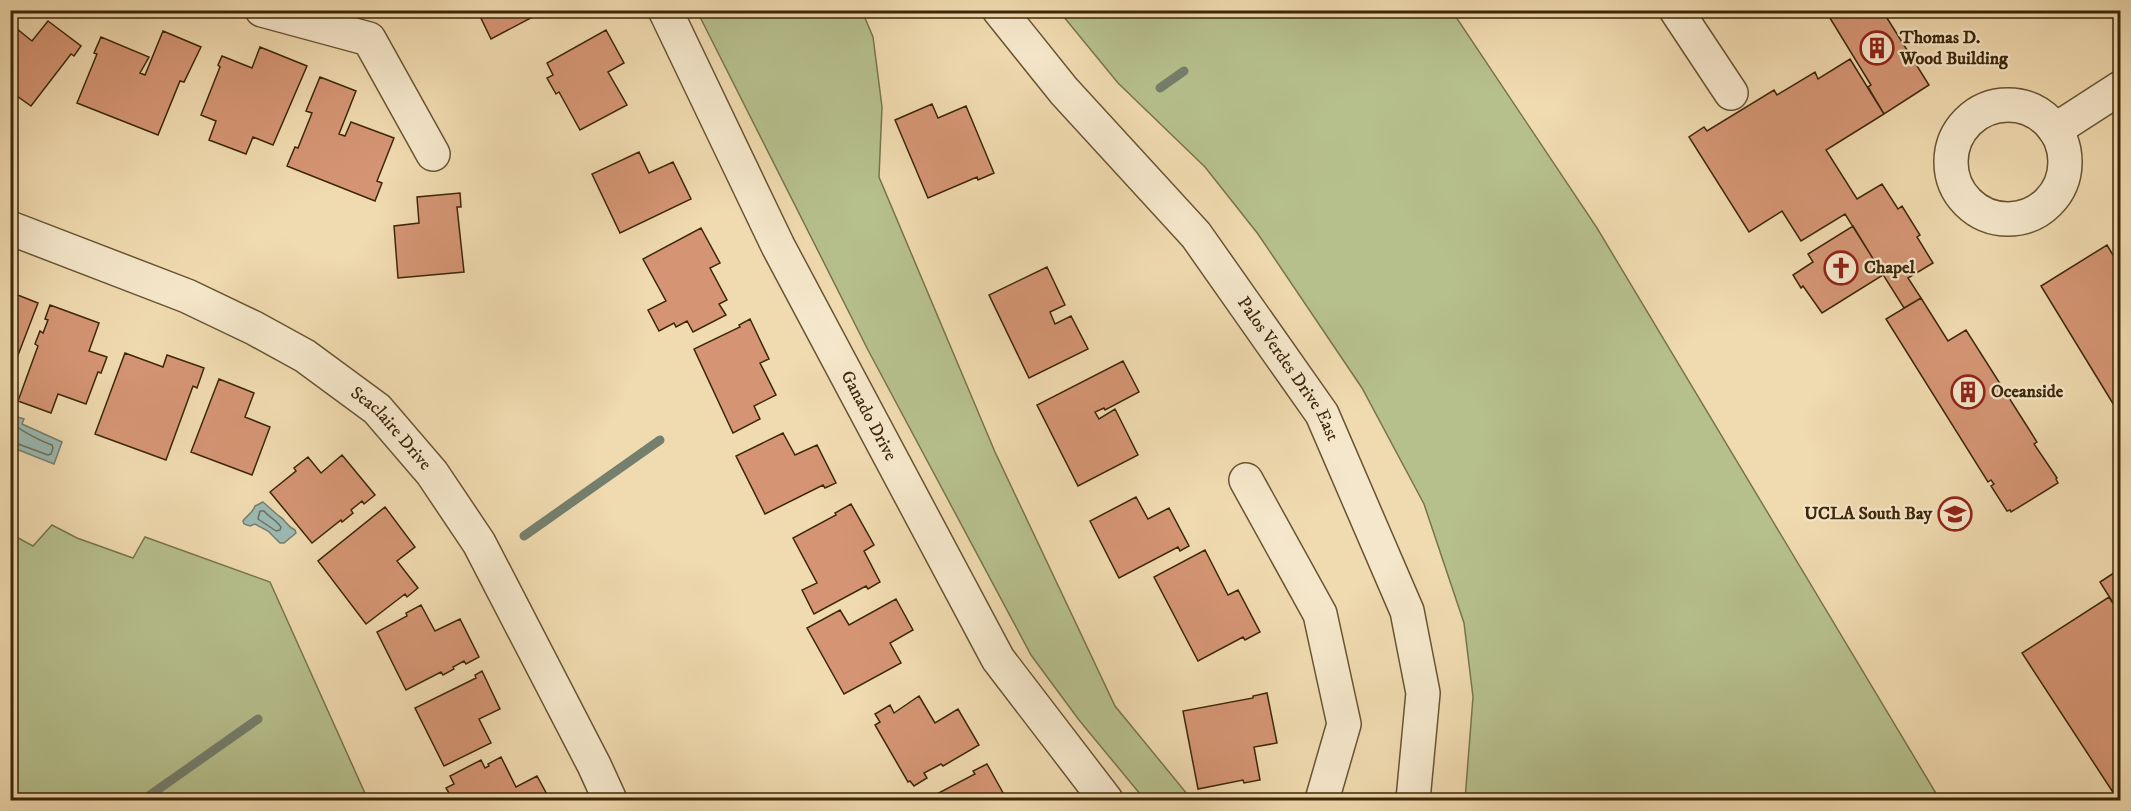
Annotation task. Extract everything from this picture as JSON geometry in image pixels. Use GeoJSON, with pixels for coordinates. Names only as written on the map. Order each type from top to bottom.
{"type":"FeatureCollection","features":[{"type":"Feature","properties":{"kind":"street"},"geometry":{"type":"LineString","coordinates":[[262,10],[369,39],[434,154]]}},
{"type":"Feature","properties":{"kind":"street","name":"Ganado Drive"},"geometry":{"type":"LineString","coordinates":[[665,10],[778,246],[998,659],[1106,801]]}},
{"type":"Feature","properties":{"kind":"street","name":"Palos Verdes Drive East"},"geometry":{"type":"LineString","coordinates":[[999,10],[1064,91],[1196,235],[1322,414],[1407,611],[1423,693],[1413,801]]}},
{"type":"Feature","properties":{"kind":"street"},"geometry":{"type":"LineString","coordinates":[[1676,10],[1731,93]]}},
{"type":"Feature","properties":{"kind":"street"},"geometry":{"type":"LineString","coordinates":[[2055,130],[2121,88]]}},
{"type":"Feature","properties":{"kind":"street","name":"Seaclaire Drive"},"geometry":{"type":"LineString","coordinates":[[10,228],[187,296],[254,328],[305,356],[377,409],[432,473],[479,543],[594,765],[610,801]]}},
{"type":"Feature","properties":{"kind":"street"},"geometry":{"type":"LineString","coordinates":[[1246,480],[1320,614],[1344,724],[1322,801]]}},
{"type":"Feature","properties":{"kind":"green space"},"geometry":{"type":"Polygon","coordinates":[[[697,11],[862,11],[873,37],[882,107],[879,177],[995,452],[1115,706],[1192,800],[1145,800],[1079,720],[1031,655],[868,350],[697,11]]]}},
{"type":"Feature","properties":{"kind":"green space"},"geometry":{"type":"Polygon","coordinates":[[[1059,11],[1452,11],[1597,228],[1940,800],[1465,800],[1473,697],[1464,623],[1424,504],[1362,388],[1258,234],[1205,167],[1118,83],[1059,11]]]}},
{"type":"Feature","properties":{"kind":"green space"},"geometry":{"type":"Polygon","coordinates":[[[52,525],[77,538],[133,558],[145,537],[270,582],[368,800],[11,800],[11,534],[33,546],[52,525]]]}},
{"type":"Feature","properties":{"kind":"water"},"geometry":{"type":"Polygon","coordinates":[[[14,416],[24,419],[22,424],[62,442],[54,464],[11,447],[11,425],[14,416]]]}},
{"type":"Feature","properties":{"kind":"water"},"geometry":{"type":"Polygon","coordinates":[[[263,502],[295,530],[296,533],[284,543],[280,543],[268,531],[255,524],[250,526],[244,524],[243,521],[255,506],[263,502]]]}},
{"type":"Feature","properties":{"kind":"building"},"geometry":{"type":"Polygon","coordinates":[[[477,10],[556,10],[545,16],[542,12],[491,39],[477,10]]]}},
{"type":"Feature","properties":{"kind":"building","name":"Thomas D. Wood Building"},"geometry":{"type":"Polygon","coordinates":[[[1825,10],[1882,10],[1929,85],[1884,114],[1868,87],[1871,85],[1825,10]]]}},
{"type":"Feature","properties":{"kind":"building"},"geometry":{"type":"Polygon","coordinates":[[[48,21],[81,46],[74,56],[71,54],[31,106],[10,91],[10,26],[12,25],[32,41],[48,21]]]}},
{"type":"Feature","properties":{"kind":"building"},"geometry":{"type":"Polygon","coordinates":[[[606,30],[624,63],[608,72],[627,105],[580,130],[559,92],[556,94],[547,78],[553,75],[547,63],[606,30]]]}},
{"type":"Feature","properties":{"kind":"building"},"geometry":{"type":"Polygon","coordinates":[[[163,31],[201,47],[184,82],[180,81],[158,135],[77,103],[97,54],[94,53],[101,37],[149,57],[140,73],[145,75],[163,31]]]}},
{"type":"Feature","properties":{"kind":"building"},"geometry":{"type":"Polygon","coordinates":[[[260,47],[307,66],[273,145],[253,137],[246,154],[209,140],[216,121],[201,115],[220,67],[218,65],[222,56],[252,68],[260,47]]]}},
{"type":"Feature","properties":{"kind":"building"},"geometry":{"type":"Polygon","coordinates":[[[1850,59],[1884,114],[1826,150],[1857,199],[1882,184],[1898,209],[1902,206],[1920,235],[1917,237],[1933,263],[1908,278],[1921,298],[1904,308],[1845,214],[1801,241],[1782,211],[1749,232],[1689,137],[1704,127],[1707,131],[1774,90],[1777,95],[1815,72],[1818,79],[1850,59]]]}},
{"type":"Feature","properties":{"kind":"building"},"geometry":{"type":"Polygon","coordinates":[[[320,77],[356,91],[339,134],[345,136],[351,122],[394,138],[377,181],[382,183],[375,201],[287,166],[295,147],[298,148],[312,113],[306,111],[320,77]]]}},
{"type":"Feature","properties":{"kind":"building"},"geometry":{"type":"Polygon","coordinates":[[[932,104],[938,118],[966,106],[994,173],[978,180],[977,177],[928,198],[895,120],[932,104]]]}},
{"type":"Feature","properties":{"kind":"building"},"geometry":{"type":"Polygon","coordinates":[[[639,152],[649,173],[673,162],[691,199],[620,233],[592,174],[639,152]]]}},
{"type":"Feature","properties":{"kind":"building"},"geometry":{"type":"Polygon","coordinates":[[[460,193],[461,207],[457,207],[464,272],[398,278],[394,226],[419,223],[417,197],[460,193]]]}},
{"type":"Feature","properties":{"kind":"building","name":"Chapel"},"geometry":{"type":"Polygon","coordinates":[[[1853,226],[1883,275],[1822,313],[1793,275],[1813,262],[1808,254],[1853,226]]]}},
{"type":"Feature","properties":{"kind":"building"},"geometry":{"type":"Polygon","coordinates":[[[701,228],[720,263],[710,268],[727,300],[719,304],[726,315],[693,332],[687,321],[676,327],[674,323],[659,331],[648,310],[666,301],[643,259],[701,228]]]}},
{"type":"Feature","properties":{"kind":"building"},"geometry":{"type":"Polygon","coordinates":[[[2107,245],[2120,267],[2120,415],[2041,286],[2107,245]]]}},
{"type":"Feature","properties":{"kind":"building"},"geometry":{"type":"Polygon","coordinates":[[[1047,267],[1065,305],[1050,312],[1055,324],[1071,316],[1088,349],[1029,378],[989,295],[1047,267]]]}},
{"type":"Feature","properties":{"kind":"building"},"geometry":{"type":"Polygon","coordinates":[[[10,292],[38,303],[10,376],[10,292]]]}},
{"type":"Feature","properties":{"kind":"building","name":"Oceanside"},"geometry":{"type":"Polygon","coordinates":[[[1921,298],[1948,341],[1966,330],[2037,442],[2034,444],[2057,478],[2058,483],[2011,512],[2007,511],[1991,486],[1994,484],[1991,480],[1988,482],[1886,319],[1921,298]]]}},
{"type":"Feature","properties":{"kind":"building"},"geometry":{"type":"Polygon","coordinates":[[[50,305],[99,323],[89,351],[107,357],[101,373],[98,372],[86,404],[58,394],[51,413],[18,401],[38,346],[35,344],[48,320],[45,319],[50,305]]]}},
{"type":"Feature","properties":{"kind":"building"},"geometry":{"type":"Polygon","coordinates":[[[750,319],[769,359],[760,363],[776,395],[754,406],[760,419],[733,433],[694,349],[740,327],[739,325],[750,319]]]}},
{"type":"Feature","properties":{"kind":"building"},"geometry":{"type":"Polygon","coordinates":[[[125,353],[163,367],[167,355],[204,368],[197,388],[193,386],[166,460],[95,434],[125,353]]]}},
{"type":"Feature","properties":{"kind":"building"},"geometry":{"type":"Polygon","coordinates":[[[1123,361],[1139,392],[1105,410],[1104,408],[1095,412],[1099,419],[1115,409],[1138,455],[1078,486],[1037,405],[1123,361]]]}},
{"type":"Feature","properties":{"kind":"building"},"geometry":{"type":"Polygon","coordinates":[[[219,379],[254,393],[245,417],[270,427],[252,475],[191,452],[219,379]]]}},
{"type":"Feature","properties":{"kind":"building"},"geometry":{"type":"Polygon","coordinates":[[[783,433],[795,455],[817,445],[836,483],[825,488],[823,485],[765,514],[736,456],[783,433]]]}},
{"type":"Feature","properties":{"kind":"building"},"geometry":{"type":"Polygon","coordinates":[[[342,455],[375,495],[364,504],[362,501],[351,510],[353,513],[312,543],[270,492],[296,471],[294,468],[308,457],[321,473],[342,455]]]}},
{"type":"Feature","properties":{"kind":"building"},"geometry":{"type":"Polygon","coordinates":[[[1136,497],[1148,519],[1169,508],[1189,546],[1180,551],[1178,547],[1119,578],[1090,521],[1136,497]]]}},
{"type":"Feature","properties":{"kind":"building"},"geometry":{"type":"Polygon","coordinates":[[[851,504],[874,545],[864,551],[880,582],[868,589],[866,586],[814,614],[802,590],[817,583],[793,538],[836,515],[835,513],[851,504]]]}},
{"type":"Feature","properties":{"kind":"building"},"geometry":{"type":"Polygon","coordinates":[[[385,507],[415,547],[397,561],[418,588],[407,597],[405,594],[366,624],[318,561],[385,507]]]}},
{"type":"Feature","properties":{"kind":"building"},"geometry":{"type":"Polygon","coordinates":[[[1205,550],[1228,595],[1238,590],[1260,632],[1245,640],[1243,637],[1198,661],[1154,577],[1205,550]]]}},
{"type":"Feature","properties":{"kind":"building"},"geometry":{"type":"Polygon","coordinates":[[[2120,569],[2120,614],[2100,582],[2120,569]]]}},
{"type":"Feature","properties":{"kind":"building"},"geometry":{"type":"Polygon","coordinates":[[[2109,597],[2120,614],[2120,800],[2022,653],[2109,597]]]}},
{"type":"Feature","properties":{"kind":"building"},"geometry":{"type":"Polygon","coordinates":[[[896,599],[913,630],[890,643],[901,663],[844,694],[807,628],[840,610],[849,625],[896,599]]]}},
{"type":"Feature","properties":{"kind":"building"},"geometry":{"type":"Polygon","coordinates":[[[421,605],[435,631],[460,619],[479,657],[466,664],[464,661],[443,675],[441,672],[406,690],[377,632],[407,616],[406,613],[421,605]]]}},
{"type":"Feature","properties":{"kind":"building"},"geometry":{"type":"Polygon","coordinates":[[[482,671],[500,709],[479,719],[491,743],[444,766],[415,708],[476,678],[475,675],[482,671]]]}},
{"type":"Feature","properties":{"kind":"building"},"geometry":{"type":"Polygon","coordinates":[[[1267,693],[1277,743],[1254,747],[1260,780],[1244,783],[1243,780],[1198,789],[1183,711],[1253,698],[1253,696],[1267,693]]]}},
{"type":"Feature","properties":{"kind":"building"},"geometry":{"type":"Polygon","coordinates":[[[919,696],[935,723],[958,709],[979,745],[943,766],[941,764],[924,773],[927,778],[914,786],[910,781],[908,782],[875,725],[880,722],[875,714],[890,705],[894,713],[919,696]]]}},
{"type":"Feature","properties":{"kind":"building"},"geometry":{"type":"Polygon","coordinates":[[[501,757],[516,787],[537,776],[550,800],[453,800],[446,788],[454,784],[450,776],[481,760],[485,768],[501,757]]]}},
{"type":"Feature","properties":{"kind":"building"},"geometry":{"type":"Polygon","coordinates":[[[987,764],[1007,800],[933,800],[931,797],[975,774],[973,771],[987,764]]]}},
{"type":"Feature","properties":{"kind":"waterway"},"geometry":{"type":"LineString","coordinates":[[1160,88],[1184,71]]}},
{"type":"Feature","properties":{"kind":"waterway"},"geometry":{"type":"LineString","coordinates":[[524,536],[660,440]]}},
{"type":"Feature","properties":{"kind":"waterway"},"geometry":{"type":"LineString","coordinates":[[143,800],[258,719]]}},
{"type":"Feature","properties":{"kind":"place","name":"Thomas D. Wood Building"},"geometry":{"type":"Point","coordinates":[1877,48]}},
{"type":"Feature","properties":{"kind":"place","name":"Chapel"},"geometry":{"type":"Point","coordinates":[1841,268]}},
{"type":"Feature","properties":{"kind":"place","name":"Oceanside"},"geometry":{"type":"Point","coordinates":[1968,392]}},
{"type":"Feature","properties":{"kind":"place","name":"UCLA South Bay"},"geometry":{"type":"Point","coordinates":[1955,514]}}]}
